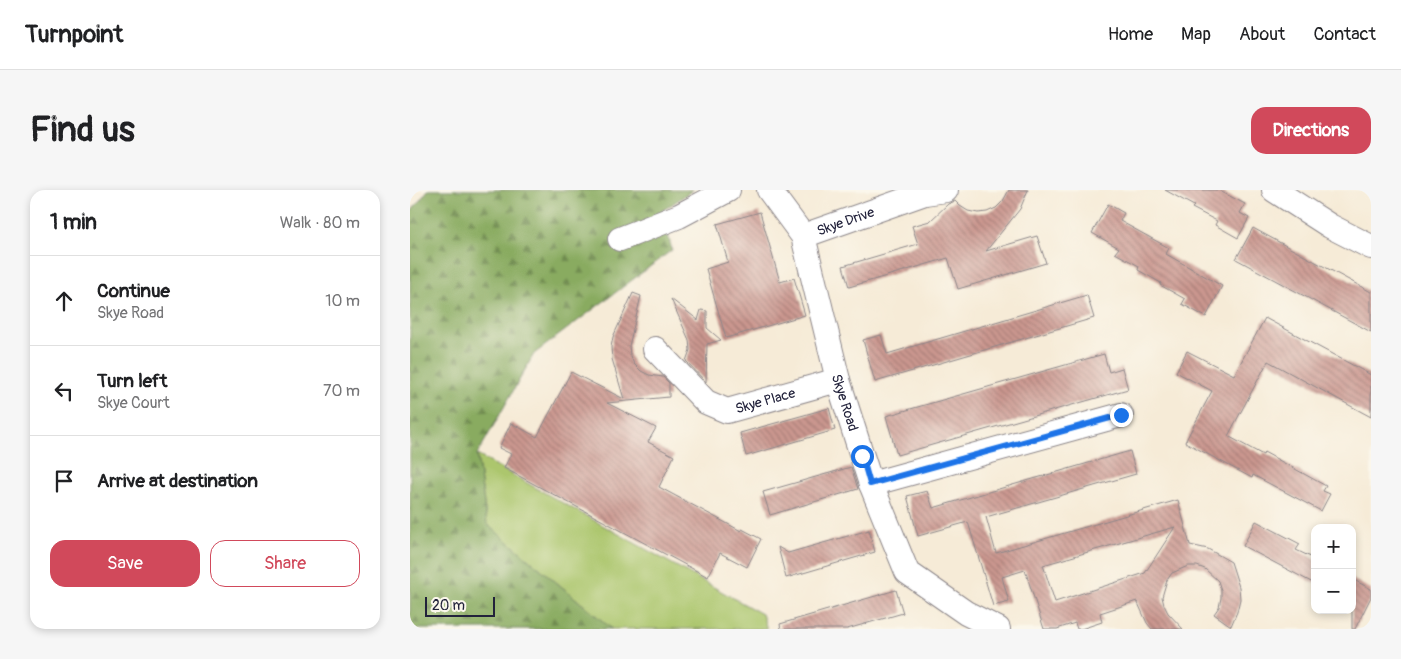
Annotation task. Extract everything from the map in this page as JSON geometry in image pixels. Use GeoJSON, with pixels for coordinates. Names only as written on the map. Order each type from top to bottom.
{"type":"FeatureCollection","features":[{"type":"Feature","properties":{"kind":"street"},"geometry":{"type":"LineString","coordinates":[[620,239],[679,216],[728,190]]}},
{"type":"Feature","properties":{"kind":"street","name":"Skye Road"},"geometry":{"type":"LineString","coordinates":[[769,190],[803,236],[838,380],[870,484],[908,572],[966,613],[998,629]]}},
{"type":"Feature","properties":{"kind":"street","name":"Skye Drive"},"geometry":{"type":"LineString","coordinates":[[803,236],[925,193],[946,190]]}},
{"type":"Feature","properties":{"kind":"street"},"geometry":{"type":"LineString","coordinates":[[1274,190],[1330,226],[1371,247]]}},
{"type":"Feature","properties":{"kind":"street","name":"Skye Place"},"geometry":{"type":"LineString","coordinates":[[655,349],[706,402],[727,411],[838,380]]}},
{"type":"Feature","properties":{"kind":"street"},"geometry":{"type":"LineString","coordinates":[[870,484],[1121,415]]}},
{"type":"Feature","properties":{"kind":"green space"},"geometry":{"type":"Polygon","coordinates":[[[428,190],[693,190],[662,211],[672,250],[534,354],[477,455],[487,524],[612,629],[410,629],[410,213],[428,190]]]}},
{"type":"Feature","properties":{"kind":"green space"},"geometry":{"type":"Polygon","coordinates":[[[477,455],[762,614],[767,629],[612,629],[487,524],[477,455]]]}},
{"type":"Feature","properties":{"kind":"building"},"geometry":{"type":"Polygon","coordinates":[[[1009,190],[1028,190],[1020,209],[986,251],[1037,236],[1046,263],[958,289],[948,258],[849,287],[843,266],[918,244],[912,226],[930,221],[948,204],[955,201],[968,211],[987,212],[996,208],[1003,201],[1009,190]]]}},
{"type":"Feature","properties":{"kind":"building"},"geometry":{"type":"Polygon","coordinates":[[[1165,190],[1218,190],[1245,204],[1240,213],[1249,218],[1238,238],[1215,225],[1217,221],[1192,208],[1194,206],[1165,190]]]}},
{"type":"Feature","properties":{"kind":"building"},"geometry":{"type":"Polygon","coordinates":[[[1108,204],[1124,213],[1120,221],[1169,248],[1166,254],[1222,286],[1206,317],[1182,304],[1185,299],[1138,270],[1139,266],[1115,253],[1119,248],[1092,233],[1108,204]]]}},
{"type":"Feature","properties":{"kind":"building"},"geometry":{"type":"Polygon","coordinates":[[[760,212],[780,282],[794,278],[805,315],[726,338],[706,269],[728,262],[717,224],[760,212]]]}},
{"type":"Feature","properties":{"kind":"building"},"geometry":{"type":"Polygon","coordinates":[[[1253,228],[1371,292],[1371,332],[1236,259],[1253,228]]]}},
{"type":"Feature","properties":{"kind":"building"},"geometry":{"type":"Polygon","coordinates":[[[633,293],[641,296],[629,346],[630,355],[634,364],[641,371],[649,375],[663,377],[669,383],[669,397],[607,403],[656,428],[648,442],[674,456],[659,487],[741,531],[742,529],[761,539],[747,567],[720,553],[708,577],[504,468],[511,454],[499,448],[511,423],[537,437],[571,372],[624,399],[612,359],[611,347],[613,337],[633,293]]]}},
{"type":"Feature","properties":{"kind":"building"},"geometry":{"type":"Polygon","coordinates":[[[1087,295],[1094,318],[875,382],[863,340],[881,335],[887,354],[1087,295]]]}},
{"type":"Feature","properties":{"kind":"building"},"geometry":{"type":"Polygon","coordinates":[[[671,299],[698,320],[701,310],[707,311],[707,328],[721,340],[707,344],[706,382],[686,361],[690,350],[689,340],[671,299]]]}},
{"type":"Feature","properties":{"kind":"building"},"geometry":{"type":"Polygon","coordinates":[[[1265,318],[1371,375],[1371,417],[1268,361],[1228,436],[1263,455],[1264,452],[1326,486],[1323,491],[1330,494],[1321,511],[1253,475],[1252,478],[1185,442],[1212,391],[1176,372],[1187,351],[1234,375],[1265,318]]]}},
{"type":"Feature","properties":{"kind":"building"},"geometry":{"type":"Polygon","coordinates":[[[1104,354],[1109,372],[1122,368],[1128,389],[897,455],[886,416],[1104,354]]]}},
{"type":"Feature","properties":{"kind":"building"},"geometry":{"type":"Polygon","coordinates":[[[829,408],[835,430],[746,456],[740,433],[829,408]]]}},
{"type":"Feature","properties":{"kind":"building"},"geometry":{"type":"Polygon","coordinates":[[[1130,451],[1136,474],[986,517],[996,553],[1178,500],[1190,545],[1208,549],[1231,562],[1239,587],[1240,599],[1237,612],[1231,626],[1214,614],[1219,607],[1221,598],[1218,581],[1205,569],[1197,566],[1188,566],[1172,573],[1167,580],[1162,597],[1168,613],[1183,629],[1152,629],[1147,623],[1137,601],[1100,613],[1102,622],[1081,629],[1077,629],[1075,623],[1057,629],[1044,629],[1025,570],[1002,577],[1009,602],[993,606],[968,522],[918,536],[907,496],[927,491],[933,508],[1130,451]],[[1175,527],[1043,565],[1055,602],[1145,573],[1175,527]]]}},
{"type":"Feature","properties":{"kind":"building"},"geometry":{"type":"Polygon","coordinates":[[[851,467],[858,489],[770,515],[763,492],[851,467]]]}},
{"type":"Feature","properties":{"kind":"building"},"geometry":{"type":"Polygon","coordinates":[[[1256,521],[1300,544],[1296,550],[1311,557],[1311,582],[1243,546],[1256,521]]]}},
{"type":"Feature","properties":{"kind":"building"},"geometry":{"type":"Polygon","coordinates":[[[869,530],[875,552],[786,578],[778,547],[788,553],[869,530]]]}},
{"type":"Feature","properties":{"kind":"building"},"geometry":{"type":"Polygon","coordinates":[[[1356,581],[1371,589],[1371,597],[1355,629],[1352,629],[1352,614],[1356,614],[1356,581]]]}},
{"type":"Feature","properties":{"kind":"building"},"geometry":{"type":"Polygon","coordinates":[[[896,590],[903,613],[847,629],[781,629],[780,624],[896,590]]]}},
{"type":"Feature","properties":{"kind":"route"},"geometry":{"type":"LineString","coordinates":[[862,456],[870,484],[1121,415]]}}]}
